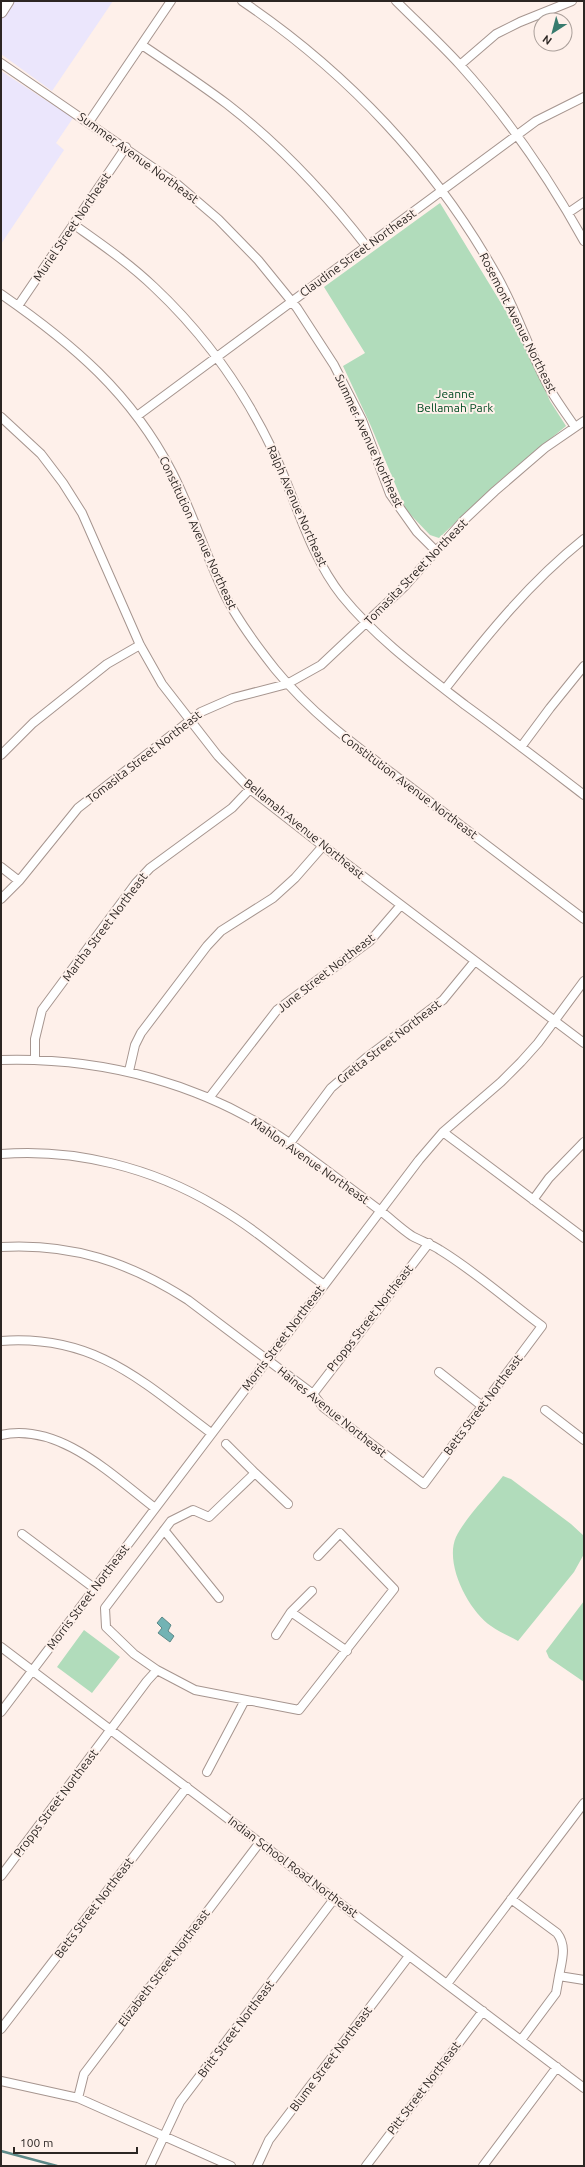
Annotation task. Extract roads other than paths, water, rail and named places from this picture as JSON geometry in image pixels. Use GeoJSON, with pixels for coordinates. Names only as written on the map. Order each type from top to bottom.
{"type":"FeatureCollection","features":[{"type":"Feature","properties":{"kind":"main road"},"geometry":{"type":"LineString","coordinates":[[1,12],[8,1]]}},
{"type":"Feature","properties":{"kind":"street"},"geometry":{"type":"LineString","coordinates":[[89,122],[171,1]]}},
{"type":"Feature","properties":{"kind":"street","name":"Rosemont Avenue Northeast"},"geometry":{"type":"LineString","coordinates":[[242,1],[273,22],[326,64],[390,128],[442,191],[468,228],[497,277],[551,390],[574,427]]}},
{"type":"Feature","properties":{"kind":"street"},"geometry":{"type":"LineString","coordinates":[[396,1],[460,65],[518,135],[568,213],[584,241]]}},
{"type":"Feature","properties":{"kind":"street"},"geometry":{"type":"LineString","coordinates":[[460,65],[496,34],[520,22],[572,1]]}},
{"type":"Feature","properties":{"kind":"street"},"geometry":{"type":"LineString","coordinates":[[142,45],[227,104],[269,140],[299,168],[342,214],[367,247]]}},
{"type":"Feature","properties":{"kind":"street","name":"Summer Avenue Northeast"},"geometry":{"type":"LineString","coordinates":[[1,63],[126,147],[177,184],[218,219],[258,260],[292,302],[338,372],[362,420],[390,494],[401,512],[417,532],[436,551]]}},
{"type":"Feature","properties":{"kind":"street","name":"Claudine Street Northeast"},"geometry":{"type":"LineString","coordinates":[[138,416],[518,135],[550,113],[584,97]]}},
{"type":"Feature","properties":{"kind":"street","name":"Muriel Street Northeast"},"geometry":{"type":"LineString","coordinates":[[18,306],[126,147]]}},
{"type":"Feature","properties":{"kind":"street"},"geometry":{"type":"LineString","coordinates":[[568,213],[584,202]]}},
{"type":"Feature","properties":{"kind":"street","name":"Ralph Avenue Northeast"},"geometry":{"type":"LineString","coordinates":[[74,224],[126,262],[153,285],[189,323],[216,357],[252,411],[274,451],[306,533],[324,568],[342,595],[367,623],[396,651],[584,795]]}},
{"type":"Feature","properties":{"kind":"street","name":"Constitution Avenue Northeast"},"geometry":{"type":"LineString","coordinates":[[1,294],[83,356],[138,416],[155,442],[172,473],[230,604],[256,644],[287,684],[337,731],[584,919]]}},
{"type":"Feature","properties":{"kind":"street","name":"Bellamah Avenue Northeast"},"geometry":{"type":"LineString","coordinates":[[1,417],[41,454],[71,495],[99,549],[140,645],[162,684],[189,721],[218,756],[250,789],[323,846],[584,1042]]}},
{"type":"Feature","properties":{"kind":"street","name":"Tomasita Street Northeast"},"geometry":{"type":"LineString","coordinates":[[1,899],[19,881],[78,808],[189,721],[216,704],[287,684],[322,665],[405,586],[463,521],[545,448],[584,421]]}},
{"type":"Feature","properties":{"kind":"street"},"geometry":{"type":"LineString","coordinates":[[445,689],[494,626],[562,556],[584,539]]}},
{"type":"Feature","properties":{"kind":"street"},"geometry":{"type":"LineString","coordinates":[[1,755],[33,723],[94,674],[122,653],[140,645]]}},
{"type":"Feature","properties":{"kind":"street"},"geometry":{"type":"LineString","coordinates":[[521,747],[584,666]]}},
{"type":"Feature","properties":{"kind":"street","name":"Martha Street Northeast"},"geometry":{"type":"LineString","coordinates":[[35,1059],[35,1039],[42,1010],[136,883],[150,868],[232,808],[250,789]]}},
{"type":"Feature","properties":{"kind":"street"},"geometry":{"type":"LineString","coordinates":[[130,1071],[135,1045],[141,1033],[207,946],[221,931],[273,898],[295,878],[323,846]]}},
{"type":"Feature","properties":{"kind":"street"},"geometry":{"type":"LineString","coordinates":[[1,867],[19,881]]}},
{"type":"Feature","properties":{"kind":"street","name":"June Street Northeast"},"geometry":{"type":"LineString","coordinates":[[209,1098],[277,1010],[370,941],[401,905]]}},
{"type":"Feature","properties":{"kind":"street","name":"Gretta Street Northeast"},"geometry":{"type":"LineString","coordinates":[[290,1143],[332,1088],[366,1058],[443,1000],[475,961]]}},
{"type":"Feature","properties":{"kind":"street","name":"Morris Street Northeast"},"geometry":{"type":"LineString","coordinates":[[1,1712],[419,1160],[443,1132],[501,1082],[538,1043],[584,981]]}},
{"type":"Feature","properties":{"kind":"street","name":"Mahlon Avenue Northeast"},"geometry":{"type":"LineString","coordinates":[[1,1060],[35,1059],[85,1063],[130,1071],[167,1082],[209,1098],[253,1120],[290,1143],[412,1236],[441,1250],[542,1326]]}},
{"type":"Feature","properties":{"kind":"street"},"geometry":{"type":"LineString","coordinates":[[443,1132],[584,1238]]}},
{"type":"Feature","properties":{"kind":"street"},"geometry":{"type":"LineString","coordinates":[[533,1200],[549,1178],[584,1142]]}},
{"type":"Feature","properties":{"kind":"street"},"geometry":{"type":"LineString","coordinates":[[1,1154],[49,1153],[85,1158],[115,1164],[179,1186],[216,1206],[243,1224],[324,1285]]}},
{"type":"Feature","properties":{"kind":"street","name":"Propps Street Northeast"},"geometry":{"type":"LineString","coordinates":[[313,1394],[428,1243]]}},
{"type":"Feature","properties":{"kind":"street","name":"Haines Avenue Northeast"},"geometry":{"type":"LineString","coordinates":[[1,1247],[41,1246],[68,1250],[123,1264],[154,1279],[188,1300],[267,1359],[313,1394],[323,1407],[424,1484]]}},
{"type":"Feature","properties":{"kind":"street","name":"Betts Street Northeast"},"geometry":{"type":"LineString","coordinates":[[424,1484],[542,1326]]}},
{"type":"Feature","properties":{"kind":"street"},"geometry":{"type":"LineString","coordinates":[[1,1341],[19,1340],[54,1343],[86,1351],[131,1373],[211,1433]]}},
{"type":"Feature","properties":{"kind":"street"},"geometry":{"type":"LineString","coordinates":[[439,1372],[482,1406]]}},
{"type":"Feature","properties":{"kind":"street"},"geometry":{"type":"LineString","coordinates":[[545,1410],[583,1437]]}},
{"type":"Feature","properties":{"kind":"street"},"geometry":{"type":"LineString","coordinates":[[5,1434],[33,1433],[52,1438],[71,1447],[155,1508]]}},
{"type":"Feature","properties":{"kind":"street"},"geometry":{"type":"LineString","coordinates":[[226,1444],[288,1504]]}},
{"type":"Feature","properties":{"kind":"street"},"geometry":{"type":"LineString","coordinates":[[255,1473],[209,1517],[194,1510],[171,1521],[105,1608],[106,1627],[134,1654],[157,1670],[195,1690],[299,1710],[347,1651],[394,1589],[340,1533],[318,1556]]}},
{"type":"Feature","properties":{"kind":"street"},"geometry":{"type":"LineString","coordinates":[[164,1530],[219,1598]]}},
{"type":"Feature","properties":{"kind":"street"},"geometry":{"type":"LineString","coordinates":[[22,1534],[94,1588]]}},
{"type":"Feature","properties":{"kind":"street"},"geometry":{"type":"LineString","coordinates":[[276,1634],[291,1612],[312,1591]]}},
{"type":"Feature","properties":{"kind":"street"},"geometry":{"type":"LineString","coordinates":[[291,1612],[347,1651]]}},
{"type":"Feature","properties":{"kind":"street","name":"Indian School Road Northeast"},"geometry":{"type":"LineString","coordinates":[[1,1647],[584,2088]]}},
{"type":"Feature","properties":{"kind":"street","name":"Propps Street Northeast"},"geometry":{"type":"LineString","coordinates":[[1,1876],[157,1670]]}},
{"type":"Feature","properties":{"kind":"street"},"geometry":{"type":"LineString","coordinates":[[207,1772],[245,1700]]}},
{"type":"Feature","properties":{"kind":"street","name":"Betts Street Northeast"},"geometry":{"type":"LineString","coordinates":[[1,2029],[187,1787]]}},
{"type":"Feature","properties":{"kind":"street"},"geometry":{"type":"LineString","coordinates":[[447,1984],[584,1803]]}},
{"type":"Feature","properties":{"kind":"street","name":"Elizabeth Street Northeast"},"geometry":{"type":"LineString","coordinates":[[78,2098],[84,2074],[260,1842]]}},
{"type":"Feature","properties":{"kind":"street","name":"Britt Street Northeast"},"geometry":{"type":"LineString","coordinates":[[150,2166],[180,2102],[334,1899]]}},
{"type":"Feature","properties":{"kind":"street"},"geometry":{"type":"LineString","coordinates":[[511,1899],[557,1933],[564,1946],[556,1993],[521,2040]]}},
{"type":"Feature","properties":{"kind":"street","name":"Blume Street Northeast"},"geometry":{"type":"LineString","coordinates":[[257,2166],[269,2140],[409,1956]]}},
{"type":"Feature","properties":{"kind":"street"},"geometry":{"type":"LineString","coordinates":[[559,1976],[584,1980]]}},
{"type":"Feature","properties":{"kind":"street","name":"Pitt Street Northeast"},"geometry":{"type":"LineString","coordinates":[[366,2166],[483,2011]]}},
{"type":"Feature","properties":{"kind":"street"},"geometry":{"type":"LineString","coordinates":[[483,2166],[556,2067]]}},
{"type":"Feature","properties":{"kind":"street"},"geometry":{"type":"LineString","coordinates":[[1,2081],[78,2098],[231,2166]]}},
{"type":"Feature","properties":{"kind":"water"},"geometry":{"type":"Polygon","coordinates":[[[162,1617],[171,1625],[168,1631],[174,1636],[170,1642],[158,1633],[162,1628],[157,1623],[162,1617]]]}},
{"type":"Feature","properties":{"kind":"waterway"},"geometry":{"type":"LineString","coordinates":[[1,2151],[57,2166]]}},
{"type":"Feature","properties":{"kind":"park label","name":"Jeanne Bellamah Park"},"geometry":{"type":"Point","coordinates":[455,401]}}]}
